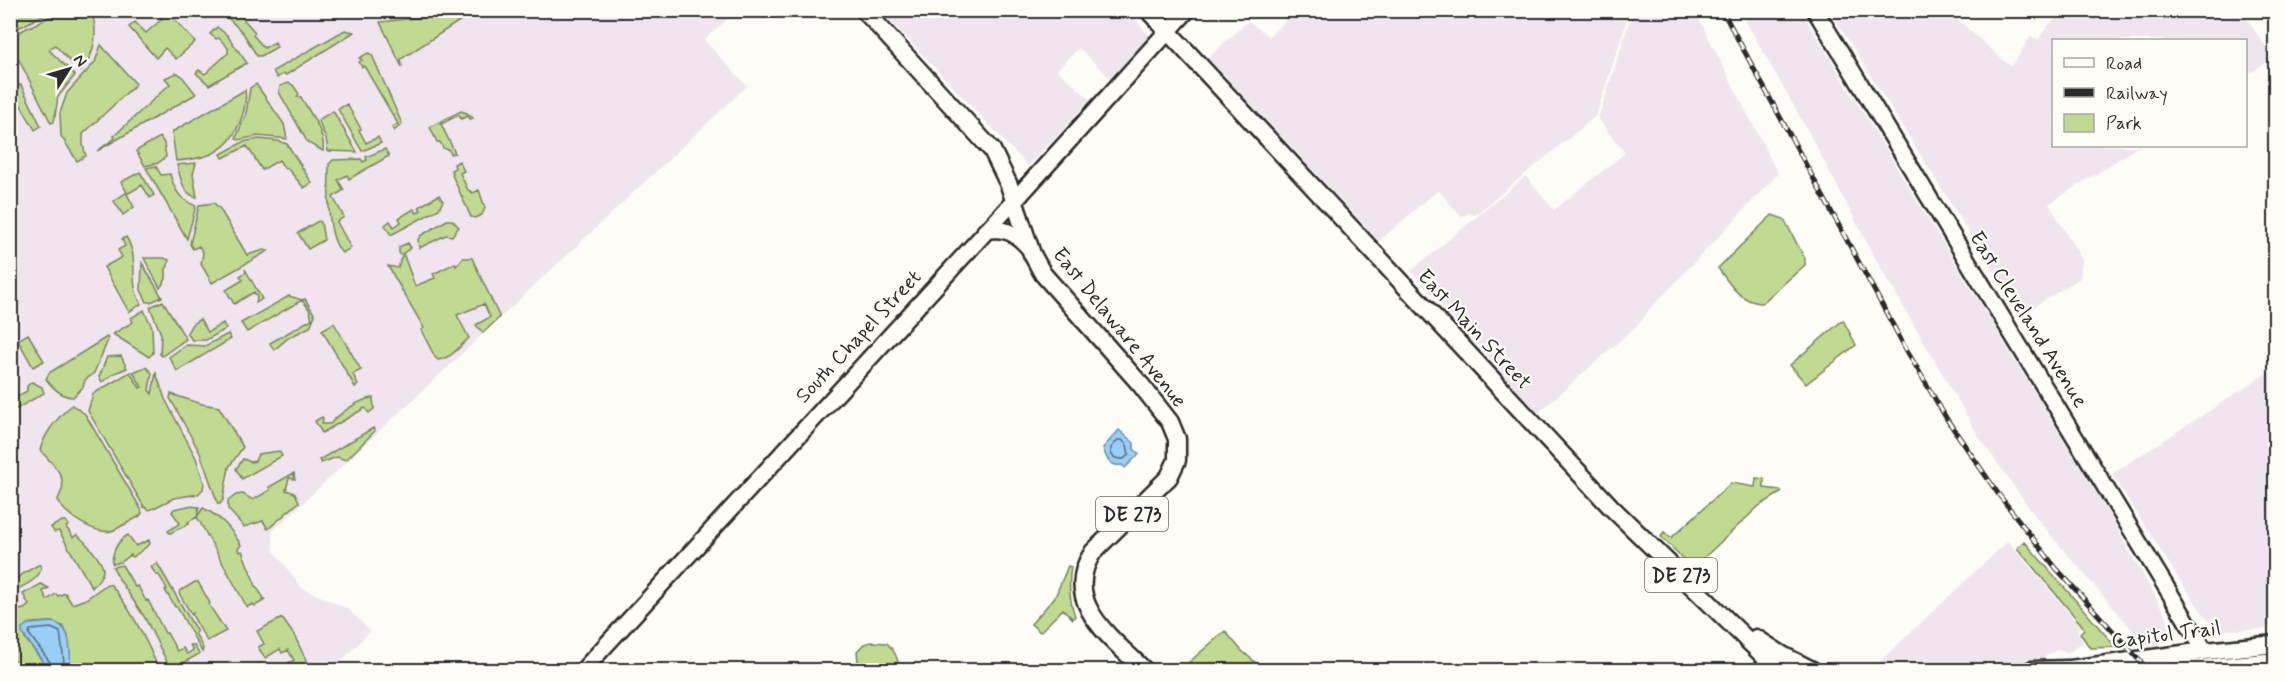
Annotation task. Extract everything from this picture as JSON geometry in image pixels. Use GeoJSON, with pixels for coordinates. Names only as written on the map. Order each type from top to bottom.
{"type":"FeatureCollection","features":[{"type":"Feature","properties":{"kind":"main road","name":"East Delaware Avenue"},"geometry":{"type":"LineString","coordinates":[[864,10],[993,150],[1015,200],[1035,262],[1051,285],[1170,422],[1177,439],[1177,460],[1169,477],[1093,552],[1083,573],[1083,593],[1092,615],[1144,670]]}},
{"type":"Feature","properties":{"kind":"main road","name":"East Main Street"},"geometry":{"type":"LineString","coordinates":[[1148,10],[1611,507],[1778,670]]}},
{"type":"Feature","properties":{"kind":"main road","name":"South Chapel Street"},"geometry":{"type":"LineString","coordinates":[[583,670],[1187,10]]}},
{"type":"Feature","properties":{"kind":"main road","name":"East Cleveland Avenue"},"geometry":{"type":"LineString","coordinates":[[1815,10],[2205,651]]}},
{"type":"Feature","properties":{"kind":"main road"},"geometry":{"type":"LineString","coordinates":[[985,231],[995,229],[1008,231],[1015,234],[1029,248]]}},
{"type":"Feature","properties":{"kind":"main road"},"geometry":{"type":"LineString","coordinates":[[1718,611],[1734,620],[1771,649],[1812,670]]}},
{"type":"Feature","properties":{"kind":"main road","name":"Capitol Trail"},"geometry":{"type":"LineString","coordinates":[[2031,670],[2065,670],[2276,644]]}},
{"type":"Feature","properties":{"kind":"main road"},"geometry":{"type":"LineString","coordinates":[[2205,651],[2217,666]]}},
{"type":"Feature","properties":{"kind":"main road","name":"Capitol Trail"},"geometry":{"type":"LineString","coordinates":[[2181,670],[2276,661]]}},
{"type":"Feature","properties":{"kind":"main road"},"geometry":{"type":"LineString","coordinates":[[2273,670],[2276,665]]}},
{"type":"Feature","properties":{"kind":"shaded area"},"geometry":{"type":"Polygon","coordinates":[[[10,11],[737,11],[704,40],[747,86],[272,532],[274,551],[302,588],[348,609],[370,631],[333,670],[12,670],[10,668],[10,11]]]}},
{"type":"Feature","properties":{"kind":"shaded area"},"geometry":{"type":"Polygon","coordinates":[[[881,11],[1127,11],[1150,36],[1111,79],[1079,48],[1057,70],[1091,100],[1028,166],[881,11]]]}},
{"type":"Feature","properties":{"kind":"shaded area"},"geometry":{"type":"Polygon","coordinates":[[[1286,11],[1630,11],[1596,116],[1475,215],[1469,213],[1462,217],[1438,190],[1379,241],[1208,58],[1248,21],[1269,36],[1287,19],[1283,14],[1286,11]]]}},
{"type":"Feature","properties":{"kind":"shaded area"},"geometry":{"type":"Polygon","coordinates":[[[1633,11],[1695,11],[1778,174],[1648,311],[1640,323],[1538,413],[1411,271],[1526,176],[1554,210],[1625,153],[1598,119],[1633,11]]]}},
{"type":"Feature","properties":{"kind":"shaded area"},"geometry":{"type":"Polygon","coordinates":[[[1740,11],[1801,11],[2100,499],[2168,619],[2169,638],[2158,645],[2146,646],[2038,520],[1979,437],[1875,258],[1809,133],[1740,11]]]}},
{"type":"Feature","properties":{"kind":"shaded area"},"geometry":{"type":"Polygon","coordinates":[[[1830,11],[1948,11],[2011,67],[2031,36],[2038,40],[2050,23],[2068,11],[2242,11],[2273,58],[2247,75],[2247,39],[2052,39],[2052,147],[2137,147],[2049,204],[2082,260],[2080,278],[2021,315],[1830,11]]]}},
{"type":"Feature","properties":{"kind":"shaded area"},"geometry":{"type":"Polygon","coordinates":[[[2275,368],[2275,629],[2222,630],[2207,619],[2112,474],[2275,368]]]}},
{"type":"Feature","properties":{"kind":"shaded area"},"geometry":{"type":"Polygon","coordinates":[[[2008,541],[2080,626],[2077,632],[2083,642],[2068,653],[2058,649],[2046,656],[2042,662],[1969,670],[1878,670],[1877,664],[2008,541]]]}},
{"type":"Feature","properties":{"kind":"green space"},"geometry":{"type":"Polygon","coordinates":[[[11,10],[51,10],[51,11],[11,32],[11,10]]]}},
{"type":"Feature","properties":{"kind":"green space"},"geometry":{"type":"Polygon","coordinates":[[[61,11],[91,11],[95,35],[89,59],[80,72],[55,45],[49,50],[75,75],[58,97],[54,122],[51,123],[11,44],[11,36],[61,11]]]}},
{"type":"Feature","properties":{"kind":"green space"},"geometry":{"type":"Polygon","coordinates":[[[154,11],[167,11],[195,42],[176,59],[165,48],[156,58],[129,27],[135,22],[146,33],[162,19],[154,11]]]}},
{"type":"Feature","properties":{"kind":"green space"},"geometry":{"type":"Polygon","coordinates":[[[221,11],[236,11],[255,32],[253,35],[264,48],[275,42],[277,47],[257,56],[243,33],[221,11]]]}},
{"type":"Feature","properties":{"kind":"green space"},"geometry":{"type":"Polygon","coordinates":[[[467,16],[401,59],[402,67],[380,22],[415,18],[467,16]]]}},
{"type":"Feature","properties":{"kind":"green space"},"geometry":{"type":"Polygon","coordinates":[[[217,27],[227,35],[247,63],[209,85],[196,73],[199,70],[205,74],[228,53],[228,48],[219,38],[216,39],[210,34],[217,27]]]}},
{"type":"Feature","properties":{"kind":"green space"},"geometry":{"type":"Polygon","coordinates":[[[345,30],[354,32],[286,75],[283,74],[277,78],[273,71],[345,30]]]}},
{"type":"Feature","properties":{"kind":"green space"},"geometry":{"type":"Polygon","coordinates":[[[101,45],[136,84],[83,134],[86,156],[77,161],[61,136],[60,113],[67,93],[95,62],[101,45]]]}},
{"type":"Feature","properties":{"kind":"green space"},"geometry":{"type":"Polygon","coordinates":[[[368,53],[372,55],[402,124],[394,131],[392,127],[398,124],[364,66],[362,67],[359,62],[362,60],[359,58],[368,53]]]}},
{"type":"Feature","properties":{"kind":"green space"},"geometry":{"type":"Polygon","coordinates":[[[176,73],[181,75],[196,94],[97,151],[115,138],[114,136],[170,84],[165,78],[176,73]]]}},
{"type":"Feature","properties":{"kind":"green space"},"geometry":{"type":"Polygon","coordinates":[[[288,83],[293,85],[299,94],[297,97],[301,97],[316,123],[322,137],[323,151],[308,143],[279,92],[280,86],[288,83]]]}},
{"type":"Feature","properties":{"kind":"green space"},"geometry":{"type":"Polygon","coordinates":[[[256,84],[284,124],[287,139],[258,136],[238,140],[236,138],[246,114],[250,88],[256,84]]]}},
{"type":"Feature","properties":{"kind":"green space"},"geometry":{"type":"Polygon","coordinates":[[[10,85],[21,85],[41,126],[35,130],[11,88],[10,85]]]}},
{"type":"Feature","properties":{"kind":"green space"},"geometry":{"type":"Polygon","coordinates":[[[245,90],[245,106],[230,140],[224,146],[203,157],[176,161],[172,132],[245,90]]]}},
{"type":"Feature","properties":{"kind":"green space"},"geometry":{"type":"Polygon","coordinates":[[[347,104],[366,143],[378,137],[381,143],[362,151],[338,109],[347,104]]]}},
{"type":"Feature","properties":{"kind":"green space"},"geometry":{"type":"Polygon","coordinates":[[[333,111],[357,152],[328,151],[318,120],[333,111]]]}},
{"type":"Feature","properties":{"kind":"green space"},"geometry":{"type":"Polygon","coordinates":[[[461,111],[473,118],[470,119],[468,116],[461,119],[459,115],[441,124],[455,153],[451,154],[449,150],[443,148],[440,142],[437,142],[430,127],[461,111]]]}},
{"type":"Feature","properties":{"kind":"green space"},"geometry":{"type":"Polygon","coordinates":[[[160,137],[164,143],[166,157],[158,163],[145,166],[136,151],[160,137]]]}},
{"type":"Feature","properties":{"kind":"green space"},"geometry":{"type":"Polygon","coordinates":[[[259,139],[287,144],[312,183],[304,188],[279,160],[262,170],[247,146],[223,158],[221,154],[243,142],[259,139]]]}},
{"type":"Feature","properties":{"kind":"green space"},"geometry":{"type":"Polygon","coordinates":[[[385,149],[389,156],[349,179],[347,175],[338,180],[344,190],[333,197],[344,217],[337,222],[351,248],[342,253],[330,223],[329,164],[333,160],[361,159],[363,162],[367,160],[366,157],[385,149]]]}},
{"type":"Feature","properties":{"kind":"green space"},"geometry":{"type":"Polygon","coordinates":[[[459,161],[464,171],[460,173],[468,190],[473,193],[479,190],[485,208],[482,215],[475,218],[471,217],[452,175],[451,170],[455,168],[454,164],[459,161]]]}},
{"type":"Feature","properties":{"kind":"green space"},"geometry":{"type":"Polygon","coordinates":[[[196,163],[193,174],[197,197],[185,189],[177,165],[196,163]]]}},
{"type":"Feature","properties":{"kind":"green space"},"geometry":{"type":"Polygon","coordinates":[[[156,166],[161,175],[170,174],[179,194],[196,206],[187,239],[146,168],[156,166]]]}},
{"type":"Feature","properties":{"kind":"green space"},"geometry":{"type":"Polygon","coordinates":[[[140,172],[154,195],[150,198],[142,185],[127,194],[134,207],[123,215],[114,201],[127,192],[121,182],[140,172]]]}},
{"type":"Feature","properties":{"kind":"green space"},"geometry":{"type":"Polygon","coordinates":[[[439,195],[443,201],[439,209],[391,235],[385,225],[390,221],[394,227],[401,222],[399,218],[414,209],[417,213],[421,210],[419,207],[439,195]]]}},
{"type":"Feature","properties":{"kind":"green space"},"geometry":{"type":"Polygon","coordinates":[[[214,203],[220,209],[247,255],[268,251],[212,283],[201,264],[203,253],[199,246],[193,249],[190,244],[199,205],[214,203]]]}},
{"type":"Feature","properties":{"kind":"green space"},"geometry":{"type":"Polygon","coordinates":[[[1772,215],[1784,219],[1805,259],[1805,265],[1762,303],[1754,302],[1741,296],[1718,268],[1772,215]]]}},
{"type":"Feature","properties":{"kind":"green space"},"geometry":{"type":"Polygon","coordinates":[[[447,220],[452,220],[459,227],[452,236],[446,235],[419,248],[420,236],[447,220]]]}},
{"type":"Feature","properties":{"kind":"green space"},"geometry":{"type":"Polygon","coordinates":[[[318,221],[321,222],[324,240],[308,249],[298,233],[318,221]]]}},
{"type":"Feature","properties":{"kind":"green space"},"geometry":{"type":"Polygon","coordinates":[[[126,237],[133,254],[135,286],[141,304],[129,312],[104,267],[122,257],[118,250],[125,246],[122,239],[126,237]]]}},
{"type":"Feature","properties":{"kind":"green space"},"geometry":{"type":"Polygon","coordinates":[[[408,243],[411,248],[403,253],[415,286],[435,278],[433,274],[455,263],[456,266],[463,258],[472,258],[499,316],[483,333],[476,325],[490,317],[484,304],[457,315],[469,338],[455,352],[443,359],[438,360],[435,357],[421,330],[424,328],[388,266],[398,268],[402,256],[399,253],[399,247],[408,243]]]}},
{"type":"Feature","properties":{"kind":"green space"},"geometry":{"type":"Polygon","coordinates":[[[144,258],[169,260],[166,279],[160,288],[144,258]]]}},
{"type":"Feature","properties":{"kind":"green space"},"geometry":{"type":"Polygon","coordinates":[[[142,263],[162,297],[151,302],[147,302],[141,290],[142,263]]]}},
{"type":"Feature","properties":{"kind":"green space"},"geometry":{"type":"Polygon","coordinates":[[[245,269],[262,299],[256,303],[257,297],[254,292],[234,304],[226,290],[243,280],[240,276],[246,272],[245,269]]]}},
{"type":"Feature","properties":{"kind":"green space"},"geometry":{"type":"Polygon","coordinates":[[[289,296],[302,300],[247,332],[241,323],[289,296]]]}},
{"type":"Feature","properties":{"kind":"green space"},"geometry":{"type":"Polygon","coordinates":[[[305,299],[315,315],[310,327],[288,338],[274,350],[270,343],[312,319],[309,309],[302,300],[305,299]]]}},
{"type":"Feature","properties":{"kind":"green space"},"geometry":{"type":"Polygon","coordinates":[[[163,301],[186,339],[162,356],[160,354],[161,334],[150,307],[163,301]]]}},
{"type":"Feature","properties":{"kind":"green space"},"geometry":{"type":"Polygon","coordinates":[[[144,310],[152,327],[153,353],[149,357],[113,334],[133,322],[131,318],[144,310]]]}},
{"type":"Feature","properties":{"kind":"green space"},"geometry":{"type":"Polygon","coordinates":[[[200,319],[208,332],[223,323],[226,329],[206,340],[192,340],[187,333],[192,324],[200,319]]]}},
{"type":"Feature","properties":{"kind":"green space"},"geometry":{"type":"Polygon","coordinates":[[[1843,320],[1856,345],[1806,384],[1790,365],[1843,320]]]}},
{"type":"Feature","properties":{"kind":"green space"},"geometry":{"type":"Polygon","coordinates":[[[334,323],[361,370],[353,374],[358,385],[355,387],[322,330],[334,323]]]}},
{"type":"Feature","properties":{"kind":"green space"},"geometry":{"type":"Polygon","coordinates":[[[28,334],[44,361],[33,367],[18,340],[28,334]]]}},
{"type":"Feature","properties":{"kind":"green space"},"geometry":{"type":"Polygon","coordinates":[[[228,334],[231,339],[177,371],[169,357],[186,345],[205,346],[228,334]]]}},
{"type":"Feature","properties":{"kind":"green space"},"geometry":{"type":"Polygon","coordinates":[[[107,337],[108,340],[94,373],[85,380],[83,387],[73,397],[61,393],[46,379],[49,373],[107,337]]]}},
{"type":"Feature","properties":{"kind":"green space"},"geometry":{"type":"Polygon","coordinates":[[[121,356],[127,368],[102,382],[99,377],[107,357],[121,356]]]}},
{"type":"Feature","properties":{"kind":"green space"},"geometry":{"type":"Polygon","coordinates":[[[146,367],[152,373],[149,390],[152,394],[156,373],[165,399],[196,458],[204,483],[203,489],[198,494],[174,498],[150,510],[144,507],[88,411],[93,394],[130,372],[140,388],[142,387],[133,372],[146,367]]]}},
{"type":"Feature","properties":{"kind":"green space"},"geometry":{"type":"Polygon","coordinates":[[[32,382],[42,387],[44,393],[11,412],[11,400],[27,391],[27,386],[32,382]]]}},
{"type":"Feature","properties":{"kind":"green space"},"geometry":{"type":"Polygon","coordinates":[[[171,394],[219,407],[243,447],[229,467],[223,500],[220,504],[218,504],[200,453],[170,398],[171,394]]]}},
{"type":"Feature","properties":{"kind":"green space"},"geometry":{"type":"Polygon","coordinates":[[[373,398],[374,409],[369,413],[365,408],[322,433],[315,421],[322,417],[322,424],[330,424],[350,408],[373,398]]]}},
{"type":"Feature","properties":{"kind":"green space"},"geometry":{"type":"Polygon","coordinates":[[[72,405],[85,414],[141,509],[140,516],[114,530],[99,530],[90,527],[66,512],[58,500],[62,490],[62,478],[40,450],[53,425],[72,405]]]}},
{"type":"Feature","properties":{"kind":"green space"},"geometry":{"type":"Polygon","coordinates":[[[373,428],[375,431],[346,460],[337,457],[321,463],[319,460],[373,428]]]}},
{"type":"Feature","properties":{"kind":"green space"},"geometry":{"type":"Polygon","coordinates":[[[279,451],[282,456],[242,479],[236,469],[243,459],[251,462],[255,461],[258,454],[279,451]]]}},
{"type":"Feature","properties":{"kind":"green space"},"geometry":{"type":"Polygon","coordinates":[[[294,473],[295,479],[289,478],[286,490],[295,493],[299,502],[268,529],[263,521],[244,527],[228,509],[228,501],[236,495],[243,494],[253,500],[270,490],[269,487],[294,473]]]}},
{"type":"Feature","properties":{"kind":"green space"},"geometry":{"type":"Polygon","coordinates":[[[1756,478],[1764,479],[1764,488],[1782,492],[1759,506],[1693,568],[1661,537],[1664,532],[1671,538],[1731,483],[1755,487],[1756,478]]]}},
{"type":"Feature","properties":{"kind":"green space"},"geometry":{"type":"Polygon","coordinates":[[[188,506],[199,507],[197,517],[188,522],[189,524],[170,533],[168,531],[180,523],[172,512],[174,509],[188,506]]]}},
{"type":"Feature","properties":{"kind":"green space"},"geometry":{"type":"Polygon","coordinates":[[[203,508],[229,528],[241,545],[239,552],[242,551],[256,586],[265,600],[255,606],[253,604],[247,607],[197,517],[203,508]]]}},
{"type":"Feature","properties":{"kind":"green space"},"geometry":{"type":"Polygon","coordinates":[[[62,521],[69,525],[66,527],[73,537],[77,535],[100,562],[103,571],[92,588],[59,531],[54,532],[51,527],[62,521]]]}},
{"type":"Feature","properties":{"kind":"green space"},"geometry":{"type":"Polygon","coordinates":[[[128,535],[136,546],[149,540],[150,544],[133,557],[131,555],[113,564],[116,546],[128,535]]]}},
{"type":"Feature","properties":{"kind":"green space"},"geometry":{"type":"Polygon","coordinates":[[[2024,541],[2116,647],[2090,648],[2080,633],[2084,629],[2081,624],[2017,548],[2024,541]]]}},
{"type":"Feature","properties":{"kind":"green space"},"geometry":{"type":"Polygon","coordinates":[[[157,563],[197,632],[195,633],[203,648],[202,652],[165,590],[167,589],[159,575],[156,575],[151,567],[157,563]]]}},
{"type":"Feature","properties":{"kind":"green space"},"geometry":{"type":"Polygon","coordinates":[[[41,565],[40,570],[35,579],[11,593],[11,581],[41,565]]]}},
{"type":"Feature","properties":{"kind":"green space"},"geometry":{"type":"Polygon","coordinates":[[[122,565],[135,587],[138,586],[146,601],[148,600],[177,651],[183,648],[187,654],[193,650],[190,645],[194,645],[199,654],[178,666],[168,664],[145,618],[113,567],[122,565]]]}},
{"type":"Feature","properties":{"kind":"green space"},"geometry":{"type":"Polygon","coordinates":[[[1068,566],[1071,567],[1070,592],[1075,616],[1073,619],[1063,609],[1040,632],[1031,624],[1055,597],[1068,566]]]}},
{"type":"Feature","properties":{"kind":"green space"},"geometry":{"type":"Polygon","coordinates":[[[198,582],[209,605],[226,631],[207,641],[193,613],[191,614],[179,593],[198,582]]]}},
{"type":"Feature","properties":{"kind":"green space"},"geometry":{"type":"Polygon","coordinates":[[[41,584],[49,588],[43,591],[47,600],[56,594],[58,596],[65,593],[72,604],[86,599],[107,584],[111,585],[138,626],[159,670],[71,670],[68,636],[63,626],[51,622],[31,623],[24,637],[49,670],[20,670],[11,656],[11,640],[13,639],[10,612],[24,609],[29,605],[23,594],[41,584]]]}},
{"type":"Feature","properties":{"kind":"green space"},"geometry":{"type":"Polygon","coordinates":[[[282,618],[294,635],[308,664],[302,670],[298,670],[294,664],[290,666],[288,663],[294,660],[288,650],[282,653],[280,649],[265,658],[258,647],[264,644],[257,631],[282,618]]]}},
{"type":"Feature","properties":{"kind":"green space"},"geometry":{"type":"Polygon","coordinates":[[[1225,631],[1241,650],[1264,670],[1180,670],[1225,631]]]}},
{"type":"Feature","properties":{"kind":"green space"},"geometry":{"type":"Polygon","coordinates":[[[887,643],[896,655],[899,670],[850,670],[858,661],[857,651],[864,644],[887,643]]]}},
{"type":"Feature","properties":{"kind":"water"},"geometry":{"type":"Polygon","coordinates":[[[1119,430],[1134,443],[1134,449],[1139,454],[1125,468],[1109,461],[1103,448],[1119,430]]]}},
{"type":"Feature","properties":{"kind":"water"},"geometry":{"type":"Polygon","coordinates":[[[52,622],[64,629],[67,634],[71,670],[49,670],[22,633],[22,628],[28,624],[52,622]]]}},
{"type":"Feature","properties":{"kind":"railway"},"geometry":{"type":"LineString","coordinates":[[1722,10],[1907,351],[1948,421],[1999,495],[2056,568],[2148,670]]}}]}
